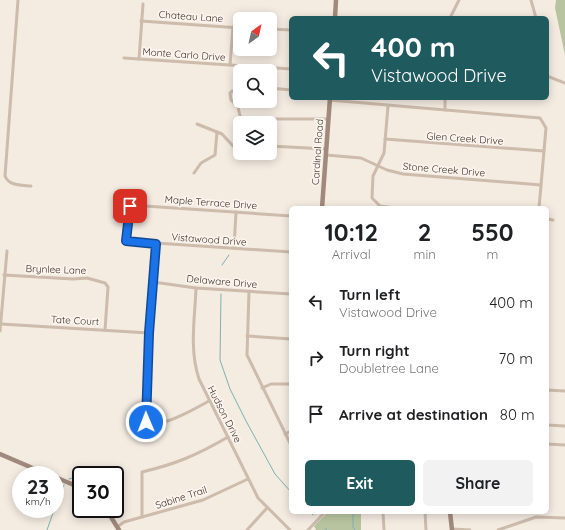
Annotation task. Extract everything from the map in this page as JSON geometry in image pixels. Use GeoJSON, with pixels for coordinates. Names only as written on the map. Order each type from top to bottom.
{"type":"FeatureCollection","features":[{"type":"Feature","properties":{"kind":"street"},"geometry":{"type":"LineString","coordinates":[[18,0],[5,176],[12,184],[31,186]]}},
{"type":"Feature","properties":{"kind":"street"},"geometry":{"type":"LineString","coordinates":[[335,16],[336,0]]}},
{"type":"Feature","properties":{"kind":"street"},"geometry":{"type":"LineString","coordinates":[[451,16],[459,0]]}},
{"type":"Feature","properties":{"kind":"street"},"geometry":{"type":"LineString","coordinates":[[531,0],[535,16]]}},
{"type":"Feature","properties":{"kind":"street"},"geometry":{"type":"LineString","coordinates":[[139,59],[143,4]]}},
{"type":"Feature","properties":{"kind":"street","name":"Chateau Lane"},"geometry":{"type":"LineString","coordinates":[[141,21],[233,27]]}},
{"type":"Feature","properties":{"kind":"street"},"geometry":{"type":"LineString","coordinates":[[230,65],[233,27]]}},
{"type":"Feature","properties":{"kind":"street"},"geometry":{"type":"LineString","coordinates":[[277,29],[289,30]]}},
{"type":"Feature","properties":{"kind":"street","name":"Monte Carlo Drive"},"geometry":{"type":"LineString","coordinates":[[124,58],[289,69]]}},
{"type":"Feature","properties":{"kind":"street"},"geometry":{"type":"LineString","coordinates":[[549,77],[565,83]]}},
{"type":"Feature","properties":{"kind":"street"},"geometry":{"type":"LineString","coordinates":[[277,89],[289,90]]}},
{"type":"Feature","properties":{"kind":"street"},"geometry":{"type":"LineString","coordinates":[[232,91],[238,94],[238,107],[230,98],[229,94],[232,91]]}},
{"type":"Feature","properties":{"kind":"street","name":"Cardinal Road"},"geometry":{"type":"LineString","coordinates":[[322,206],[330,100]]}},
{"type":"Feature","properties":{"kind":"street"},"geometry":{"type":"LineString","coordinates":[[338,100],[388,106],[542,119],[546,128],[539,206]]}},
{"type":"Feature","properties":{"kind":"street"},"geometry":{"type":"LineString","coordinates":[[444,110],[445,100]]}},
{"type":"Feature","properties":{"kind":"street"},"geometry":{"type":"LineString","coordinates":[[380,206],[375,204],[372,198],[372,180],[384,153],[388,106]]}},
{"type":"Feature","properties":{"kind":"street"},"geometry":{"type":"LineString","coordinates":[[238,108],[240,116],[244,119],[328,119]]}},
{"type":"Feature","properties":{"kind":"street"},"geometry":{"type":"LineString","coordinates":[[197,124],[226,136],[233,146]]}},
{"type":"Feature","properties":{"kind":"street"},"geometry":{"type":"LineString","coordinates":[[194,173],[201,163],[215,155],[217,132]]}},
{"type":"Feature","properties":{"kind":"street","name":"Glen Creek Drive"},"geometry":{"type":"LineString","coordinates":[[385,139],[544,151]]}},
{"type":"Feature","properties":{"kind":"street","name":"Stone Creek Drive"},"geometry":{"type":"LineString","coordinates":[[277,147],[326,152],[361,158],[387,170],[403,174],[541,185]]}},
{"type":"Feature","properties":{"kind":"street","name":"Maple Terrace Drive"},"geometry":{"type":"LineString","coordinates":[[128,218],[130,206],[289,216]]}},
{"type":"Feature","properties":{"kind":"street"},"geometry":{"type":"LineString","coordinates":[[234,248],[236,212]]}},
{"type":"Feature","properties":{"kind":"street"},"geometry":{"type":"LineString","coordinates":[[114,217],[128,218]]}},
{"type":"Feature","properties":{"kind":"street","name":"Vistawood Drive"},"geometry":{"type":"LineString","coordinates":[[128,218],[126,241],[289,252]]}},
{"type":"Feature","properties":{"kind":"street"},"geometry":{"type":"LineString","coordinates":[[549,219],[553,220]]}},
{"type":"Feature","properties":{"kind":"street"},"geometry":{"type":"LineString","coordinates":[[156,244],[149,333],[146,422],[152,423],[167,421],[209,401]]}},
{"type":"Feature","properties":{"kind":"street"},"geometry":{"type":"LineString","coordinates":[[0,331],[7,251]]}},
{"type":"Feature","properties":{"kind":"street","name":"Brynlee Lane"},"geometry":{"type":"LineString","coordinates":[[4,275],[73,279],[87,278],[105,283],[108,287],[105,330]]}},
{"type":"Feature","properties":{"kind":"street","name":"Delaware Drive"},"geometry":{"type":"LineString","coordinates":[[153,282],[196,288],[289,294]]}},
{"type":"Feature","properties":{"kind":"street","name":"Hudson Drive"},"geometry":{"type":"LineString","coordinates":[[196,288],[194,357],[199,379],[258,498],[266,508],[290,530]]}},
{"type":"Feature","properties":{"kind":"street"},"geometry":{"type":"LineString","coordinates":[[250,291],[247,355],[289,441]]}},
{"type":"Feature","properties":{"kind":"street","name":"Tate Court"},"geometry":{"type":"LineString","coordinates":[[1,324],[149,333]]}},
{"type":"Feature","properties":{"kind":"street"},"geometry":{"type":"LineString","coordinates":[[247,336],[289,339]]}},
{"type":"Feature","properties":{"kind":"street"},"geometry":{"type":"LineString","coordinates":[[262,388],[271,384],[289,384]]}},
{"type":"Feature","properties":{"kind":"street"},"geometry":{"type":"LineString","coordinates":[[549,390],[565,392]]}},
{"type":"Feature","properties":{"kind":"street"},"geometry":{"type":"LineString","coordinates":[[549,425],[565,426]]}},
{"type":"Feature","properties":{"kind":"street"},"geometry":{"type":"LineString","coordinates":[[285,434],[289,432]]}},
{"type":"Feature","properties":{"kind":"street"},"geometry":{"type":"LineString","coordinates":[[142,517],[142,472],[169,466],[196,456],[228,437]]}},
{"type":"Feature","properties":{"kind":"street"},"geometry":{"type":"LineString","coordinates":[[549,444],[565,445]]}},
{"type":"Feature","properties":{"kind":"street"},"geometry":{"type":"LineString","coordinates":[[0,454],[28,466]]}},
{"type":"Feature","properties":{"kind":"street","name":"Sabine Trail"},"geometry":{"type":"LineString","coordinates":[[118,528],[124,522],[203,500],[248,479]]}},
{"type":"Feature","properties":{"kind":"street"},"geometry":{"type":"LineString","coordinates":[[247,530],[266,508]]}},
{"type":"Feature","properties":{"kind":"street"},"geometry":{"type":"LineString","coordinates":[[308,530],[323,514]]}},
{"type":"Feature","properties":{"kind":"street"},"geometry":{"type":"LineString","coordinates":[[383,514],[384,530]]}},
{"type":"Feature","properties":{"kind":"street"},"geometry":{"type":"LineString","coordinates":[[425,514],[426,530]]}},
{"type":"Feature","properties":{"kind":"street"},"geometry":{"type":"LineString","coordinates":[[450,514],[452,529],[470,530]]}},
{"type":"Feature","properties":{"kind":"street"},"geometry":{"type":"LineString","coordinates":[[498,530],[536,517],[565,518]]}},
{"type":"Feature","properties":{"kind":"street"},"geometry":{"type":"LineString","coordinates":[[112,518],[118,528]]}},
{"type":"Feature","properties":{"kind":"green space"},"geometry":{"type":"Polygon","coordinates":[[[556,0],[565,0],[565,55],[555,8],[556,0]]]}},
{"type":"Feature","properties":{"kind":"green space"},"geometry":{"type":"Polygon","coordinates":[[[326,514],[361,514],[361,530],[316,530],[314,526],[326,514]]]}},
{"type":"Feature","properties":{"kind":"waterway"},"geometry":{"type":"LineString","coordinates":[[222,265],[229,255]]}},
{"type":"Feature","properties":{"kind":"waterway"},"geometry":{"type":"LineString","coordinates":[[221,294],[220,360],[230,389],[275,474],[289,490]]}},
{"type":"Feature","properties":{"kind":"waterway"},"geometry":{"type":"LineString","coordinates":[[353,514],[353,527],[355,530]]}},
{"type":"Feature","properties":{"kind":"waterway"},"geometry":{"type":"LineString","coordinates":[[47,530],[51,518]]}},
{"type":"Feature","properties":{"kind":"route"},"geometry":{"type":"LineString","coordinates":[[130,206],[126,241],[156,244],[149,333],[146,422]]}}]}
